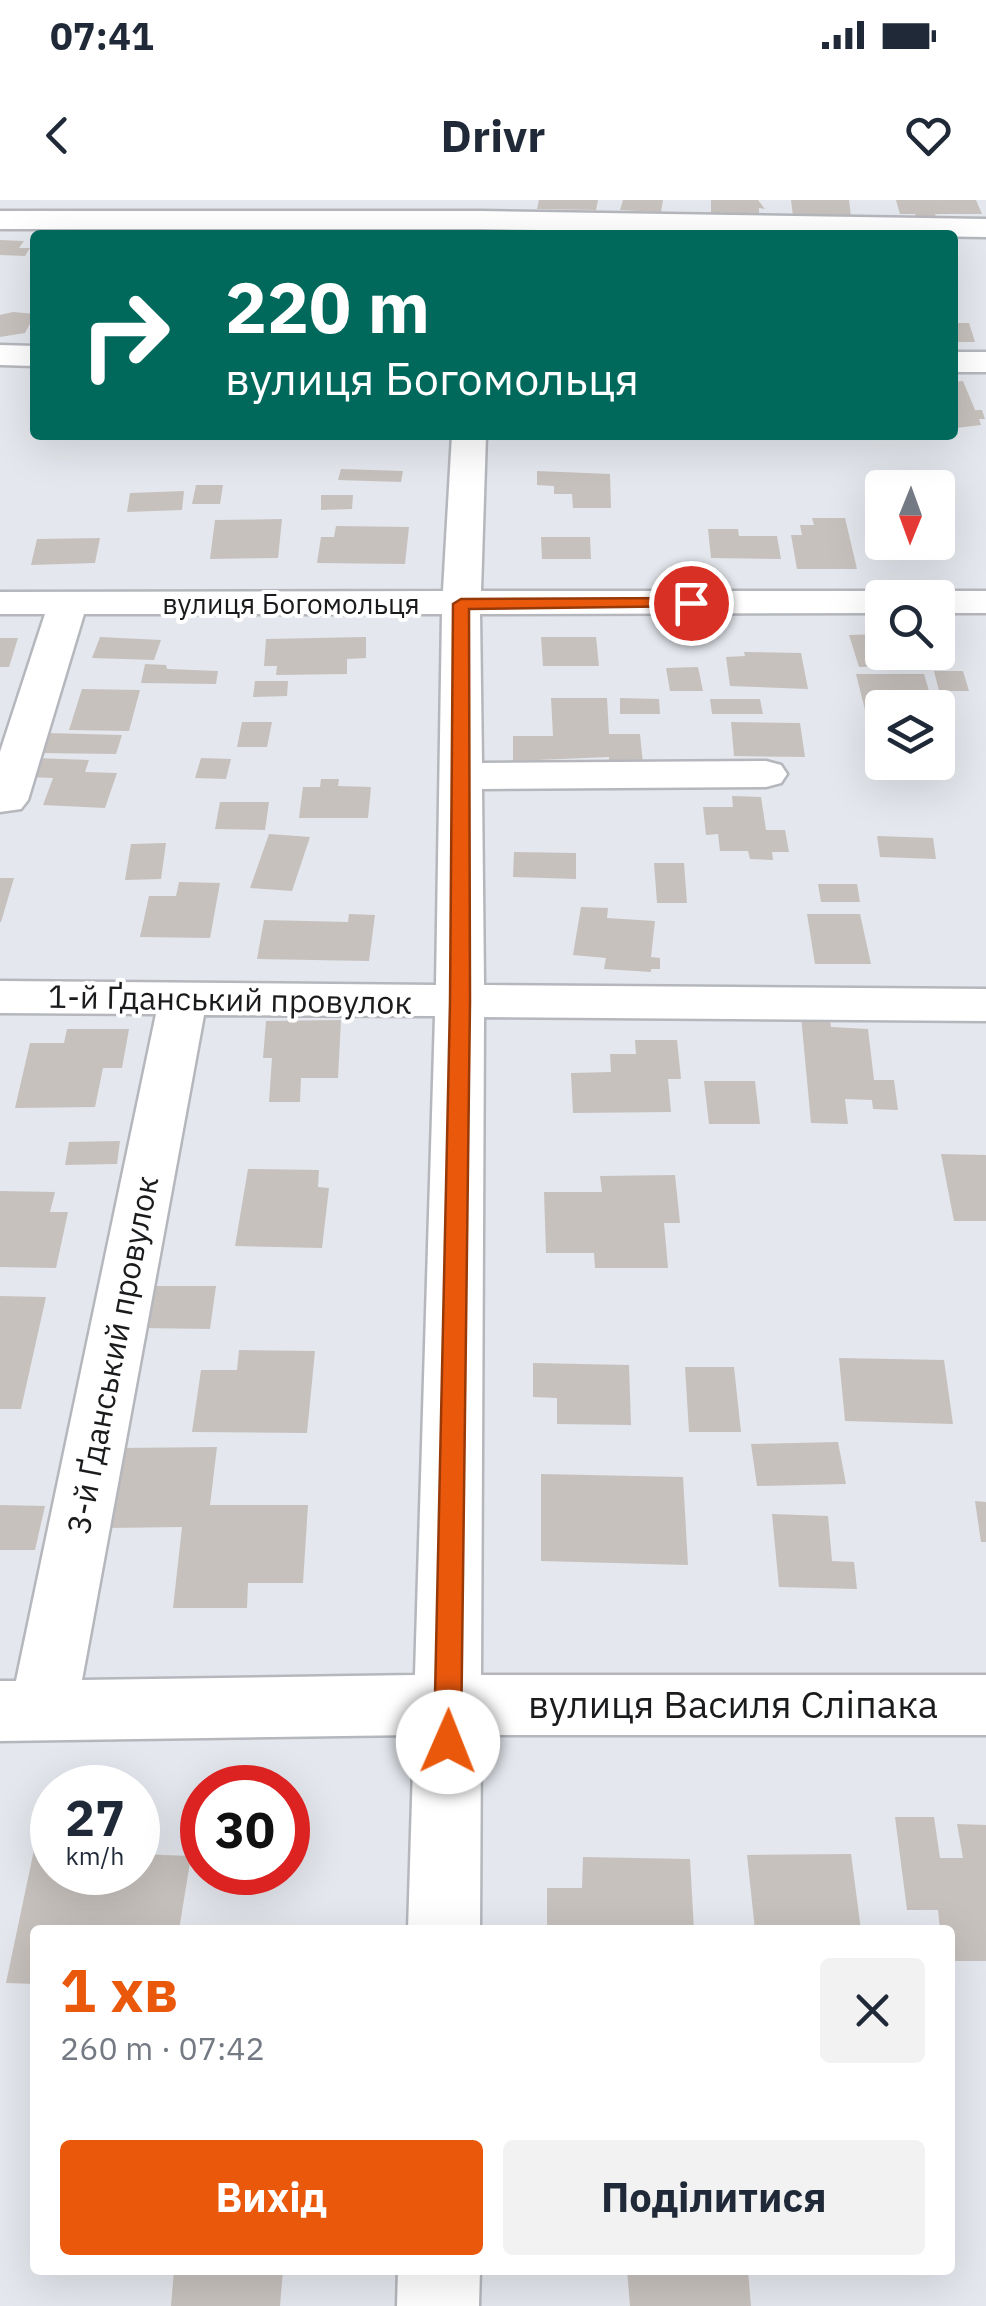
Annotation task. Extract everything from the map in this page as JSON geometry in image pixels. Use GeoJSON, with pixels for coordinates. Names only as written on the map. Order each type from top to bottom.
{"type":"FeatureCollection","features":[{"type":"Feature","properties":{"kind":"street"},"geometry":{"type":"LineString","coordinates":[[0,220],[477,218],[986,228]]}},
{"type":"Feature","properties":{"kind":"street"},"geometry":{"type":"LineString","coordinates":[[0,356],[30,356]]}},
{"type":"Feature","properties":{"kind":"street"},"geometry":{"type":"LineString","coordinates":[[958,362],[986,362]]}},
{"type":"Feature","properties":{"kind":"street"},"geometry":{"type":"LineString","coordinates":[[444,1925],[460,1002],[461,604],[469,440]]}},
{"type":"Feature","properties":{"kind":"street","name":"вулиця Богомольця"},"geometry":{"type":"LineString","coordinates":[[0,604],[865,602]]}},
{"type":"Feature","properties":{"kind":"street"},"geometry":{"type":"LineString","coordinates":[[955,602],[986,602]]}},
{"type":"Feature","properties":{"kind":"street"},"geometry":{"type":"LineString","coordinates":[[6,800],[68,604]]}},
{"type":"Feature","properties":{"kind":"street"},"geometry":{"type":"LineString","coordinates":[[461,776],[766,774]]}},
{"type":"Feature","properties":{"kind":"street","name":"1-й Ґданський провулок"},"geometry":{"type":"LineString","coordinates":[[0,997],[986,1005]]}},
{"type":"Feature","properties":{"kind":"street","name":"3-й Ґданський провулок"},"geometry":{"type":"LineString","coordinates":[[21,1712],[183,999]]}},
{"type":"Feature","properties":{"kind":"street","name":"вулиця Василя Сліпака"},"geometry":{"type":"LineString","coordinates":[[21,1712],[448,1705],[986,1706]]}},
{"type":"Feature","properties":{"kind":"street"},"geometry":{"type":"LineString","coordinates":[[438,2306],[439,2275]]}},
{"type":"Feature","properties":{"kind":"building"},"geometry":{"type":"Polygon","coordinates":[[[539,200],[598,200],[596,210],[537,209],[539,200]]]}},
{"type":"Feature","properties":{"kind":"building"},"geometry":{"type":"Polygon","coordinates":[[[623,200],[663,200],[661,212],[620,210],[623,200]]]}},
{"type":"Feature","properties":{"kind":"building"},"geometry":{"type":"Polygon","coordinates":[[[711,200],[758,200],[765,209],[759,208],[759,214],[711,213],[711,200]]]}},
{"type":"Feature","properties":{"kind":"building"},"geometry":{"type":"Polygon","coordinates":[[[791,200],[849,200],[851,217],[793,216],[791,200]]]}},
{"type":"Feature","properties":{"kind":"building"},"geometry":{"type":"Polygon","coordinates":[[[896,200],[976,200],[982,214],[935,214],[937,219],[917,219],[915,214],[900,214],[896,200]]]}},
{"type":"Feature","properties":{"kind":"building"},"geometry":{"type":"Polygon","coordinates":[[[0,240],[24,241],[19,248],[30,248],[25,256],[0,255],[0,240]]]}},
{"type":"Feature","properties":{"kind":"building"},"geometry":{"type":"Polygon","coordinates":[[[30,314],[30,324],[25,333],[0,337],[0,315],[30,314]]]}},
{"type":"Feature","properties":{"kind":"building"},"geometry":{"type":"Polygon","coordinates":[[[958,323],[969,323],[975,342],[958,342],[958,323]]]}},
{"type":"Feature","properties":{"kind":"building"},"geometry":{"type":"Polygon","coordinates":[[[958,381],[963,381],[975,410],[982,410],[985,419],[979,419],[981,425],[958,428],[958,381]]]}},
{"type":"Feature","properties":{"kind":"building"},"geometry":{"type":"Polygon","coordinates":[[[341,469],[403,471],[401,482],[338,480],[341,469]]]}},
{"type":"Feature","properties":{"kind":"building"},"geometry":{"type":"Polygon","coordinates":[[[537,471],[610,474],[611,508],[573,508],[572,494],[554,494],[554,486],[537,485],[537,471]]]}},
{"type":"Feature","properties":{"kind":"building"},"geometry":{"type":"Polygon","coordinates":[[[196,485],[223,485],[220,504],[192,504],[196,485]]]}},
{"type":"Feature","properties":{"kind":"building"},"geometry":{"type":"Polygon","coordinates":[[[184,491],[182,510],[127,512],[130,493],[184,491]]]}},
{"type":"Feature","properties":{"kind":"building"},"geometry":{"type":"Polygon","coordinates":[[[321,495],[353,495],[352,509],[321,510],[321,495]]]}},
{"type":"Feature","properties":{"kind":"building"},"geometry":{"type":"Polygon","coordinates":[[[812,518],[845,518],[857,569],[797,569],[791,535],[802,535],[800,525],[814,525],[812,518]]]}},
{"type":"Feature","properties":{"kind":"building"},"geometry":{"type":"Polygon","coordinates":[[[282,519],[278,558],[210,559],[215,520],[282,519]]]}},
{"type":"Feature","properties":{"kind":"building"},"geometry":{"type":"Polygon","coordinates":[[[336,526],[409,527],[405,564],[317,563],[321,537],[334,537],[336,526]]]}},
{"type":"Feature","properties":{"kind":"building"},"geometry":{"type":"Polygon","coordinates":[[[708,529],[738,529],[739,536],[777,536],[781,559],[711,558],[708,529]]]}},
{"type":"Feature","properties":{"kind":"building"},"geometry":{"type":"Polygon","coordinates":[[[541,537],[590,537],[591,559],[542,559],[541,537]]]}},
{"type":"Feature","properties":{"kind":"building"},"geometry":{"type":"Polygon","coordinates":[[[100,538],[95,563],[31,565],[37,539],[100,538]]]}},
{"type":"Feature","properties":{"kind":"building"},"geometry":{"type":"Polygon","coordinates":[[[849,635],[865,635],[865,667],[859,667],[849,635]]]}},
{"type":"Feature","properties":{"kind":"building"},"geometry":{"type":"Polygon","coordinates":[[[100,637],[161,640],[154,660],[92,658],[100,637]]]}},
{"type":"Feature","properties":{"kind":"building"},"geometry":{"type":"Polygon","coordinates":[[[366,637],[366,658],[347,659],[347,674],[276,675],[277,666],[264,666],[266,639],[366,637]]]}},
{"type":"Feature","properties":{"kind":"building"},"geometry":{"type":"Polygon","coordinates":[[[541,637],[596,637],[599,666],[543,666],[541,637]]]}},
{"type":"Feature","properties":{"kind":"building"},"geometry":{"type":"Polygon","coordinates":[[[0,638],[18,638],[9,667],[0,667],[0,638]]]}},
{"type":"Feature","properties":{"kind":"building"},"geometry":{"type":"Polygon","coordinates":[[[744,652],[801,653],[808,689],[730,686],[726,657],[745,656],[744,652]]]}},
{"type":"Feature","properties":{"kind":"building"},"geometry":{"type":"Polygon","coordinates":[[[145,664],[218,671],[216,684],[141,683],[145,664]]]}},
{"type":"Feature","properties":{"kind":"building"},"geometry":{"type":"Polygon","coordinates":[[[698,667],[703,691],[670,691],[666,668],[698,667]]]}},
{"type":"Feature","properties":{"kind":"building"},"geometry":{"type":"Polygon","coordinates":[[[934,671],[963,671],[969,691],[939,690],[934,671]]]}},
{"type":"Feature","properties":{"kind":"building"},"geometry":{"type":"Polygon","coordinates":[[[856,674],[924,674],[929,690],[865,690],[865,710],[856,674]]]}},
{"type":"Feature","properties":{"kind":"building"},"geometry":{"type":"Polygon","coordinates":[[[255,681],[288,681],[287,696],[253,697],[255,681]]]}},
{"type":"Feature","properties":{"kind":"building"},"geometry":{"type":"Polygon","coordinates":[[[82,689],[140,690],[129,731],[69,730],[82,689]]]}},
{"type":"Feature","properties":{"kind":"building"},"geometry":{"type":"Polygon","coordinates":[[[551,698],[607,698],[609,734],[640,734],[643,764],[609,764],[609,757],[513,761],[513,736],[553,736],[551,698]]]}},
{"type":"Feature","properties":{"kind":"building"},"geometry":{"type":"Polygon","coordinates":[[[620,698],[659,699],[660,714],[620,714],[620,698]]]}},
{"type":"Feature","properties":{"kind":"building"},"geometry":{"type":"Polygon","coordinates":[[[710,699],[760,699],[763,714],[712,714],[710,699]]]}},
{"type":"Feature","properties":{"kind":"building"},"geometry":{"type":"Polygon","coordinates":[[[242,722],[272,722],[267,747],[237,747],[242,722]]]}},
{"type":"Feature","properties":{"kind":"building"},"geometry":{"type":"Polygon","coordinates":[[[731,722],[800,723],[805,757],[734,756],[731,722]]]}},
{"type":"Feature","properties":{"kind":"building"},"geometry":{"type":"Polygon","coordinates":[[[48,733],[122,735],[116,754],[41,753],[48,733]]]}},
{"type":"Feature","properties":{"kind":"building"},"geometry":{"type":"Polygon","coordinates":[[[35,758],[89,760],[85,772],[117,773],[105,808],[43,805],[53,778],[27,777],[35,758]]]}},
{"type":"Feature","properties":{"kind":"building"},"geometry":{"type":"Polygon","coordinates":[[[201,758],[231,759],[226,779],[195,778],[201,758]]]}},
{"type":"Feature","properties":{"kind":"building"},"geometry":{"type":"Polygon","coordinates":[[[321,779],[339,779],[338,786],[371,787],[368,818],[299,818],[303,787],[320,787],[321,779]]]}},
{"type":"Feature","properties":{"kind":"building"},"geometry":{"type":"Polygon","coordinates":[[[732,796],[761,797],[766,830],[785,830],[789,852],[772,852],[773,860],[750,859],[748,851],[720,851],[718,834],[706,835],[703,807],[733,807],[732,796]]]}},
{"type":"Feature","properties":{"kind":"building"},"geometry":{"type":"Polygon","coordinates":[[[220,802],[269,802],[265,830],[215,829],[220,802]]]}},
{"type":"Feature","properties":{"kind":"building"},"geometry":{"type":"Polygon","coordinates":[[[269,834],[310,837],[292,891],[250,888],[269,834]]]}},
{"type":"Feature","properties":{"kind":"building"},"geometry":{"type":"Polygon","coordinates":[[[877,836],[933,838],[936,859],[880,857],[877,836]]]}},
{"type":"Feature","properties":{"kind":"building"},"geometry":{"type":"Polygon","coordinates":[[[166,843],[161,879],[125,880],[131,844],[166,843]]]}},
{"type":"Feature","properties":{"kind":"building"},"geometry":{"type":"Polygon","coordinates":[[[514,852],[576,853],[576,879],[513,877],[514,852]]]}},
{"type":"Feature","properties":{"kind":"building"},"geometry":{"type":"Polygon","coordinates":[[[654,863],[684,863],[687,903],[657,903],[654,863]]]}},
{"type":"Feature","properties":{"kind":"building"},"geometry":{"type":"Polygon","coordinates":[[[0,878],[14,878],[1,922],[0,922],[0,878]]]}},
{"type":"Feature","properties":{"kind":"building"},"geometry":{"type":"Polygon","coordinates":[[[179,882],[220,883],[210,938],[140,937],[149,896],[176,896],[179,882]]]}},
{"type":"Feature","properties":{"kind":"building"},"geometry":{"type":"Polygon","coordinates":[[[818,884],[857,884],[860,902],[821,902],[818,884]]]}},
{"type":"Feature","properties":{"kind":"building"},"geometry":{"type":"Polygon","coordinates":[[[581,907],[608,908],[607,918],[655,921],[651,957],[660,958],[660,969],[604,969],[606,958],[573,955],[581,907]]]}},
{"type":"Feature","properties":{"kind":"building"},"geometry":{"type":"Polygon","coordinates":[[[349,914],[375,915],[369,961],[257,959],[264,920],[348,922],[349,914]]]}},
{"type":"Feature","properties":{"kind":"building"},"geometry":{"type":"Polygon","coordinates":[[[807,914],[860,914],[871,964],[815,964],[807,914]]]}},
{"type":"Feature","properties":{"kind":"building"},"geometry":{"type":"Polygon","coordinates":[[[801,1016],[830,1017],[831,1027],[868,1029],[874,1080],[894,1080],[898,1110],[873,1109],[872,1100],[845,1099],[848,1124],[811,1123],[801,1016]]]}},
{"type":"Feature","properties":{"kind":"building"},"geometry":{"type":"Polygon","coordinates":[[[341,1020],[338,1078],[301,1078],[300,1102],[269,1102],[272,1058],[263,1058],[266,1021],[341,1020]]]}},
{"type":"Feature","properties":{"kind":"building"},"geometry":{"type":"Polygon","coordinates":[[[67,1029],[129,1029],[122,1068],[103,1068],[95,1107],[15,1108],[30,1043],[64,1043],[67,1029]]]}},
{"type":"Feature","properties":{"kind":"building"},"geometry":{"type":"Polygon","coordinates":[[[635,1040],[677,1040],[681,1079],[668,1079],[671,1112],[573,1113],[571,1073],[611,1072],[610,1054],[636,1054],[635,1040]]]}},
{"type":"Feature","properties":{"kind":"building"},"geometry":{"type":"Polygon","coordinates":[[[704,1081],[755,1081],[760,1124],[709,1124],[704,1081]]]}},
{"type":"Feature","properties":{"kind":"building"},"geometry":{"type":"Polygon","coordinates":[[[120,1141],[117,1164],[65,1165],[69,1142],[120,1141]]]}},
{"type":"Feature","properties":{"kind":"building"},"geometry":{"type":"Polygon","coordinates":[[[941,1154],[986,1155],[986,1221],[954,1221],[941,1154]]]}},
{"type":"Feature","properties":{"kind":"building"},"geometry":{"type":"Polygon","coordinates":[[[248,1169],[319,1170],[318,1187],[329,1188],[322,1248],[235,1246],[248,1169]]]}},
{"type":"Feature","properties":{"kind":"building"},"geometry":{"type":"Polygon","coordinates":[[[675,1175],[680,1223],[664,1223],[668,1268],[595,1268],[594,1253],[546,1253],[544,1192],[602,1192],[600,1176],[675,1175]]]}},
{"type":"Feature","properties":{"kind":"building"},"geometry":{"type":"Polygon","coordinates":[[[0,1191],[55,1192],[50,1212],[68,1212],[56,1268],[0,1267],[0,1191]]]}},
{"type":"Feature","properties":{"kind":"building"},"geometry":{"type":"Polygon","coordinates":[[[148,1286],[216,1286],[210,1329],[141,1328],[148,1286]]]}},
{"type":"Feature","properties":{"kind":"building"},"geometry":{"type":"Polygon","coordinates":[[[0,1296],[46,1297],[21,1409],[0,1409],[0,1296]]]}},
{"type":"Feature","properties":{"kind":"building"},"geometry":{"type":"Polygon","coordinates":[[[239,1350],[315,1351],[307,1433],[192,1432],[201,1370],[237,1370],[239,1350]]]}},
{"type":"Feature","properties":{"kind":"building"},"geometry":{"type":"Polygon","coordinates":[[[839,1358],[944,1360],[953,1424],[845,1421],[839,1358]]]}},
{"type":"Feature","properties":{"kind":"building"},"geometry":{"type":"Polygon","coordinates":[[[533,1363],[629,1365],[631,1425],[557,1424],[557,1398],[533,1397],[533,1363]]]}},
{"type":"Feature","properties":{"kind":"building"},"geometry":{"type":"Polygon","coordinates":[[[685,1367],[734,1367],[741,1432],[689,1432],[685,1367]]]}},
{"type":"Feature","properties":{"kind":"building"},"geometry":{"type":"Polygon","coordinates":[[[838,1442],[846,1484],[757,1486],[751,1444],[838,1442]]]}},
{"type":"Feature","properties":{"kind":"building"},"geometry":{"type":"Polygon","coordinates":[[[217,1447],[210,1505],[308,1505],[303,1583],[248,1583],[247,1608],[173,1608],[182,1527],[108,1528],[120,1448],[217,1447]]]}},
{"type":"Feature","properties":{"kind":"building"},"geometry":{"type":"Polygon","coordinates":[[[541,1474],[683,1477],[688,1565],[541,1561],[541,1474]]]}},
{"type":"Feature","properties":{"kind":"building"},"geometry":{"type":"Polygon","coordinates":[[[975,1501],[986,1502],[986,1542],[981,1542],[975,1501]]]}},
{"type":"Feature","properties":{"kind":"building"},"geometry":{"type":"Polygon","coordinates":[[[0,1505],[45,1506],[35,1550],[0,1550],[0,1505]]]}},
{"type":"Feature","properties":{"kind":"building"},"geometry":{"type":"Polygon","coordinates":[[[772,1514],[828,1516],[832,1561],[854,1562],[857,1589],[779,1587],[772,1514]]]}},
{"type":"Feature","properties":{"kind":"building"},"geometry":{"type":"Polygon","coordinates":[[[895,1817],[934,1817],[940,1858],[963,1858],[957,1824],[986,1825],[986,1961],[955,1961],[955,1925],[940,1925],[938,1910],[907,1910],[895,1817]]]}},
{"type":"Feature","properties":{"kind":"building"},"geometry":{"type":"Polygon","coordinates":[[[851,1854],[860,1925],[754,1925],[747,1855],[851,1854]]]}},
{"type":"Feature","properties":{"kind":"building"},"geometry":{"type":"Polygon","coordinates":[[[160,1855],[180,1856],[180,1895],[185,1895],[180,1925],[30,1925],[30,1984],[6,1983],[30,1869],[30,1895],[160,1895],[160,1855]]]}},
{"type":"Feature","properties":{"kind":"building"},"geometry":{"type":"Polygon","coordinates":[[[583,1857],[690,1859],[694,1925],[547,1925],[547,1888],[582,1888],[583,1857]]]}},
{"type":"Feature","properties":{"kind":"building"},"geometry":{"type":"Polygon","coordinates":[[[174,2275],[283,2275],[280,2306],[171,2306],[174,2275]]]}},
{"type":"Feature","properties":{"kind":"building"},"geometry":{"type":"Polygon","coordinates":[[[627,2275],[748,2275],[751,2306],[630,2306],[627,2275]]]}},
{"type":"Feature","properties":{"kind":"route"},"geometry":{"type":"LineString","coordinates":[[448,1742],[460,1002],[461,604],[691,603]]}}]}
